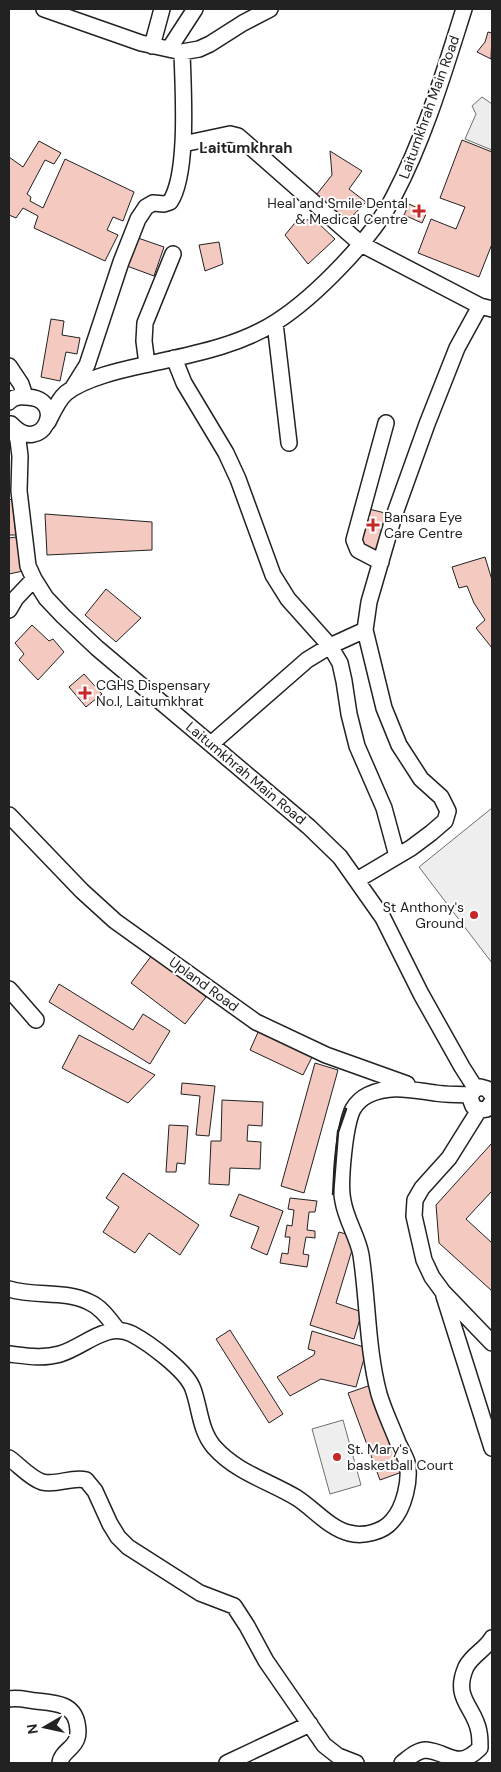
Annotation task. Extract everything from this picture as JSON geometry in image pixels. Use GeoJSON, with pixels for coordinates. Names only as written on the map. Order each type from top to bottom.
{"type":"FeatureCollection","features":[{"type":"Feature","properties":{"kind":"street"},"geometry":{"type":"LineString","coordinates":[[44,9],[141,43],[175,51],[199,49],[270,9]]}},
{"type":"Feature","properties":{"kind":"street"},"geometry":{"type":"LineString","coordinates":[[152,46],[162,9]]}},
{"type":"Feature","properties":{"kind":"street"},"geometry":{"type":"LineString","coordinates":[[20,473],[32,443],[45,426],[60,400],[69,392],[88,365],[120,262],[138,219],[146,207],[153,202],[164,204],[170,202],[174,196],[184,127],[175,51],[195,9]]}},
{"type":"Feature","properties":{"kind":"street","name":"Laitumkhrah Main Road"},"geometry":{"type":"LineString","coordinates":[[9,402],[15,398],[69,392],[104,375],[221,347],[247,338],[299,305],[330,277],[361,244],[394,198],[418,145],[464,9]]}},
{"type":"Feature","properties":{"kind":"street"},"geometry":{"type":"LineString","coordinates":[[183,144],[230,134],[238,136],[361,244],[486,307],[458,348],[427,424],[394,516],[369,602],[365,630],[384,708],[399,745],[421,779],[441,797],[448,811],[445,821],[412,848],[357,880]]}},
{"type":"Feature","properties":{"kind":"street"},"geometry":{"type":"LineString","coordinates":[[147,364],[144,341],[145,323],[174,254]]}},
{"type":"Feature","properties":{"kind":"street"},"geometry":{"type":"LineString","coordinates":[[275,322],[289,443]]}},
{"type":"Feature","properties":{"kind":"street"},"geometry":{"type":"LineString","coordinates":[[174,358],[184,383],[230,462],[272,575],[288,599],[330,646],[340,663],[357,746],[384,808],[397,856]]}},
{"type":"Feature","properties":{"kind":"street"},"geometry":{"type":"LineString","coordinates":[[9,366],[30,397],[45,404],[49,416],[45,426],[30,435],[19,432],[12,424]]}},
{"type":"Feature","properties":{"kind":"street"},"geometry":{"type":"LineString","coordinates":[[381,562],[358,550],[354,540],[386,423]]}},
{"type":"Feature","properties":{"kind":"street"},"geometry":{"type":"LineString","coordinates":[[12,424],[18,440],[20,473]]}},
{"type":"Feature","properties":{"kind":"street","name":"Laitumkhrah Main Road"},"geometry":{"type":"LineString","coordinates":[[20,473],[14,492],[28,566],[46,598],[97,648],[324,840],[340,857],[382,918],[421,994],[462,1067],[474,1092],[470,1098],[472,1106],[489,1104]]}},
{"type":"Feature","properties":{"kind":"street"},"geometry":{"type":"LineString","coordinates":[[9,610],[16,598],[34,579]]}},
{"type":"Feature","properties":{"kind":"street"},"geometry":{"type":"LineString","coordinates":[[211,744],[307,660],[330,646],[365,630]]}},
{"type":"Feature","properties":{"kind":"street","name":"Upland Road"},"geometry":{"type":"LineString","coordinates":[[11,821],[82,891],[115,920],[256,1022],[326,1055],[437,1094]]}},
{"type":"Feature","properties":{"kind":"street"},"geometry":{"type":"LineString","coordinates":[[9,990],[36,1020]]}},
{"type":"Feature","properties":{"kind":"street"},"geometry":{"type":"LineString","coordinates":[[9,1354],[29,1357],[56,1355],[86,1343],[102,1333],[117,1329],[131,1333],[172,1362],[186,1377],[192,1386],[205,1434],[212,1445],[225,1457],[242,1470],[296,1498],[347,1533],[361,1535],[382,1529],[392,1522],[399,1510],[408,1476],[406,1461],[380,1396],[372,1360],[360,1252],[342,1198],[347,1132],[352,1110],[367,1095],[389,1088],[437,1094],[474,1092],[480,1087],[487,1089],[492,1095]]}},
{"type":"Feature","properties":{"kind":"street"},"geometry":{"type":"LineString","coordinates":[[489,1104],[450,1158],[422,1188],[415,1200],[414,1216],[424,1260],[432,1277],[443,1292],[492,1343]]}},
{"type":"Feature","properties":{"kind":"street"},"geometry":{"type":"LineString","coordinates":[[9,1288],[36,1294],[70,1296],[90,1302],[105,1313],[117,1329]]}},
{"type":"Feature","properties":{"kind":"street"},"geometry":{"type":"LineString","coordinates":[[443,1292],[492,1448]]}},
{"type":"Feature","properties":{"kind":"street"},"geometry":{"type":"LineString","coordinates":[[9,1458],[38,1480],[44,1482],[80,1478],[86,1480],[95,1491],[118,1537],[128,1547],[200,1592],[234,1606],[266,1661],[324,1745],[338,1756],[356,1763]]}},
{"type":"Feature","properties":{"kind":"street"},"geometry":{"type":"LineString","coordinates":[[402,1763],[414,1754],[425,1750],[451,1759],[462,1759],[472,1756],[480,1748],[479,1731],[464,1700],[463,1684],[467,1666],[492,1638]]}},
{"type":"Feature","properties":{"kind":"street"},"geometry":{"type":"LineString","coordinates":[[9,1699],[54,1703],[72,1710],[76,1717],[79,1732],[77,1741],[62,1755],[60,1763]]}},
{"type":"Feature","properties":{"kind":"street"},"geometry":{"type":"LineString","coordinates":[[227,1763],[310,1724]]}},
{"type":"Feature","properties":{"kind":"shaded area"},"geometry":{"type":"Polygon","coordinates":[[[482,97],[492,104],[492,150],[465,139],[476,114],[472,106],[482,97]]]}},
{"type":"Feature","properties":{"kind":"shaded area","name":"St Anthony's Ground"},"geometry":{"type":"Polygon","coordinates":[[[492,808],[492,963],[419,867],[492,808]]]}},
{"type":"Feature","properties":{"kind":"shaded area","name":"St. Mary's basketball Court"},"geometry":{"type":"Polygon","coordinates":[[[343,1420],[361,1485],[330,1494],[312,1429],[343,1420]]]}},
{"type":"Feature","properties":{"kind":"building"},"geometry":{"type":"Polygon","coordinates":[[[488,32],[492,33],[491,59],[477,52],[485,42],[488,32]]]}},
{"type":"Feature","properties":{"kind":"building"},"geometry":{"type":"Polygon","coordinates":[[[462,140],[492,152],[492,244],[479,277],[418,253],[431,219],[456,229],[465,207],[440,198],[462,140]]]}},
{"type":"Feature","properties":{"kind":"building"},"geometry":{"type":"Polygon","coordinates":[[[39,141],[61,153],[54,164],[45,160],[27,194],[31,197],[30,201],[43,208],[65,159],[134,192],[123,221],[113,217],[107,230],[118,235],[105,261],[34,228],[38,216],[23,208],[16,218],[9,215],[9,157],[23,167],[39,141]]]}},
{"type":"Feature","properties":{"kind":"building"},"geometry":{"type":"Polygon","coordinates":[[[330,151],[362,171],[349,189],[366,202],[343,226],[313,199],[332,175],[330,151]]]}},
{"type":"Feature","properties":{"kind":"building"},"geometry":{"type":"Polygon","coordinates":[[[409,204],[427,212],[422,223],[404,215],[409,204]]]}},
{"type":"Feature","properties":{"kind":"building"},"geometry":{"type":"Polygon","coordinates":[[[299,218],[317,222],[335,239],[308,264],[285,235],[299,218]]]}},
{"type":"Feature","properties":{"kind":"building"},"geometry":{"type":"Polygon","coordinates":[[[138,238],[164,247],[154,276],[127,266],[138,238]]]}},
{"type":"Feature","properties":{"kind":"building"},"geometry":{"type":"Polygon","coordinates":[[[219,242],[223,264],[205,271],[199,245],[219,242]]]}},
{"type":"Feature","properties":{"kind":"building"},"geometry":{"type":"Polygon","coordinates":[[[51,319],[64,321],[62,335],[80,338],[77,354],[66,352],[60,381],[41,377],[51,319]]]}},
{"type":"Feature","properties":{"kind":"building"},"geometry":{"type":"Polygon","coordinates":[[[12,499],[16,535],[9,535],[9,500],[12,499]]]}},
{"type":"Feature","properties":{"kind":"building"},"geometry":{"type":"Polygon","coordinates":[[[365,508],[389,514],[380,552],[356,546],[365,508]]]}},
{"type":"Feature","properties":{"kind":"building"},"geometry":{"type":"Polygon","coordinates":[[[45,514],[152,522],[152,550],[47,555],[45,514]]]}},
{"type":"Feature","properties":{"kind":"building"},"geometry":{"type":"Polygon","coordinates":[[[16,537],[23,571],[9,574],[9,538],[16,537]]]}},
{"type":"Feature","properties":{"kind":"building"},"geometry":{"type":"Polygon","coordinates":[[[485,557],[492,580],[492,648],[476,628],[485,620],[474,603],[467,586],[459,588],[452,567],[485,557]]]}},
{"type":"Feature","properties":{"kind":"building"},"geometry":{"type":"Polygon","coordinates":[[[106,589],[141,618],[116,642],[85,615],[106,589]]]}},
{"type":"Feature","properties":{"kind":"building"},"geometry":{"type":"Polygon","coordinates":[[[32,625],[49,641],[53,639],[64,652],[38,680],[19,660],[24,654],[15,643],[32,625]]]}},
{"type":"Feature","properties":{"kind":"building"},"geometry":{"type":"Polygon","coordinates":[[[84,674],[102,694],[86,707],[69,687],[84,674]]]}},
{"type":"Feature","properties":{"kind":"building"},"geometry":{"type":"Polygon","coordinates":[[[152,955],[206,997],[185,1024],[131,983],[152,955]]]}},
{"type":"Feature","properties":{"kind":"building"},"geometry":{"type":"Polygon","coordinates":[[[59,984],[133,1030],[143,1014],[170,1031],[150,1064],[49,1002],[59,984]]]}},
{"type":"Feature","properties":{"kind":"building"},"geometry":{"type":"Polygon","coordinates":[[[259,1030],[313,1055],[303,1075],[250,1050],[259,1030]]]}},
{"type":"Feature","properties":{"kind":"building"},"geometry":{"type":"Polygon","coordinates":[[[79,1035],[155,1075],[128,1103],[62,1068],[79,1035]]]}},
{"type":"Feature","properties":{"kind":"building"},"geometry":{"type":"Polygon","coordinates":[[[315,1063],[338,1070],[304,1193],[281,1186],[315,1063]]]}},
{"type":"Feature","properties":{"kind":"building"},"geometry":{"type":"Polygon","coordinates":[[[182,1083],[215,1086],[209,1136],[196,1135],[200,1096],[181,1094],[182,1083]]]}},
{"type":"Feature","properties":{"kind":"building"},"geometry":{"type":"Polygon","coordinates":[[[222,1100],[263,1102],[262,1126],[248,1125],[247,1141],[261,1142],[260,1169],[230,1168],[229,1185],[209,1184],[211,1141],[221,1141],[222,1100]]]}},
{"type":"Feature","properties":{"kind":"building"},"geometry":{"type":"Polygon","coordinates":[[[169,1125],[188,1126],[185,1164],[177,1163],[176,1172],[166,1172],[169,1125]]]}},
{"type":"Feature","properties":{"kind":"building"},"geometry":{"type":"Polygon","coordinates":[[[492,1143],[492,1191],[466,1219],[492,1243],[492,1291],[439,1243],[436,1205],[492,1143]]]}},
{"type":"Feature","properties":{"kind":"building"},"geometry":{"type":"Polygon","coordinates":[[[123,1173],[199,1225],[180,1255],[149,1233],[135,1253],[103,1232],[119,1207],[106,1198],[123,1173]]]}},
{"type":"Feature","properties":{"kind":"building"},"geometry":{"type":"Polygon","coordinates":[[[239,1194],[283,1211],[267,1255],[251,1248],[259,1227],[230,1216],[239,1194]]]}},
{"type":"Feature","properties":{"kind":"building"},"geometry":{"type":"Polygon","coordinates":[[[290,1198],[317,1201],[315,1212],[309,1212],[307,1230],[315,1231],[315,1238],[306,1237],[303,1254],[309,1255],[307,1267],[280,1263],[282,1253],[288,1254],[290,1237],[285,1237],[287,1225],[292,1226],[294,1210],[288,1209],[290,1198]]]}},
{"type":"Feature","properties":{"kind":"building"},"geometry":{"type":"Polygon","coordinates":[[[339,1232],[356,1237],[336,1303],[362,1312],[354,1339],[310,1325],[339,1232]]]}},
{"type":"Feature","properties":{"kind":"building"},"geometry":{"type":"Polygon","coordinates":[[[230,1330],[283,1414],[269,1423],[216,1339],[230,1330]]]}},
{"type":"Feature","properties":{"kind":"building"},"geometry":{"type":"Polygon","coordinates":[[[312,1331],[367,1348],[356,1387],[321,1379],[290,1396],[277,1377],[314,1355],[315,1351],[308,1349],[312,1331]]]}},
{"type":"Feature","properties":{"kind":"building"},"geometry":{"type":"Polygon","coordinates":[[[371,1385],[402,1472],[380,1480],[348,1393],[371,1385]]]}},
{"type":"Feature","properties":{"kind":"wall"},"geometry":{"type":"LineString","coordinates":[[333,1194],[338,1132],[346,1109]]}},
{"type":"Feature","properties":{"kind":"place","name":"Heal and Smile Dental & Medical Centre"},"geometry":{"type":"Point","coordinates":[419,211]}},
{"type":"Feature","properties":{"kind":"place","name":"Bansara Eye Care Centre"},"geometry":{"type":"Point","coordinates":[373,525]}},
{"type":"Feature","properties":{"kind":"place","name":"CGHS Dispensary No.I, Laitumkhrat"},"geometry":{"type":"Point","coordinates":[85,693]}},
{"type":"Feature","properties":{"kind":"place","name":"St Anthony's Ground"},"geometry":{"type":"Point","coordinates":[474,915]}},
{"type":"Feature","properties":{"kind":"place","name":"St. Mary's basketball Court"},"geometry":{"type":"Point","coordinates":[337,1457]}},
{"type":"Feature","properties":{"kind":"district","name":"Laitumkhrah"},"geometry":{"type":"Point","coordinates":[246,148]}}]}
